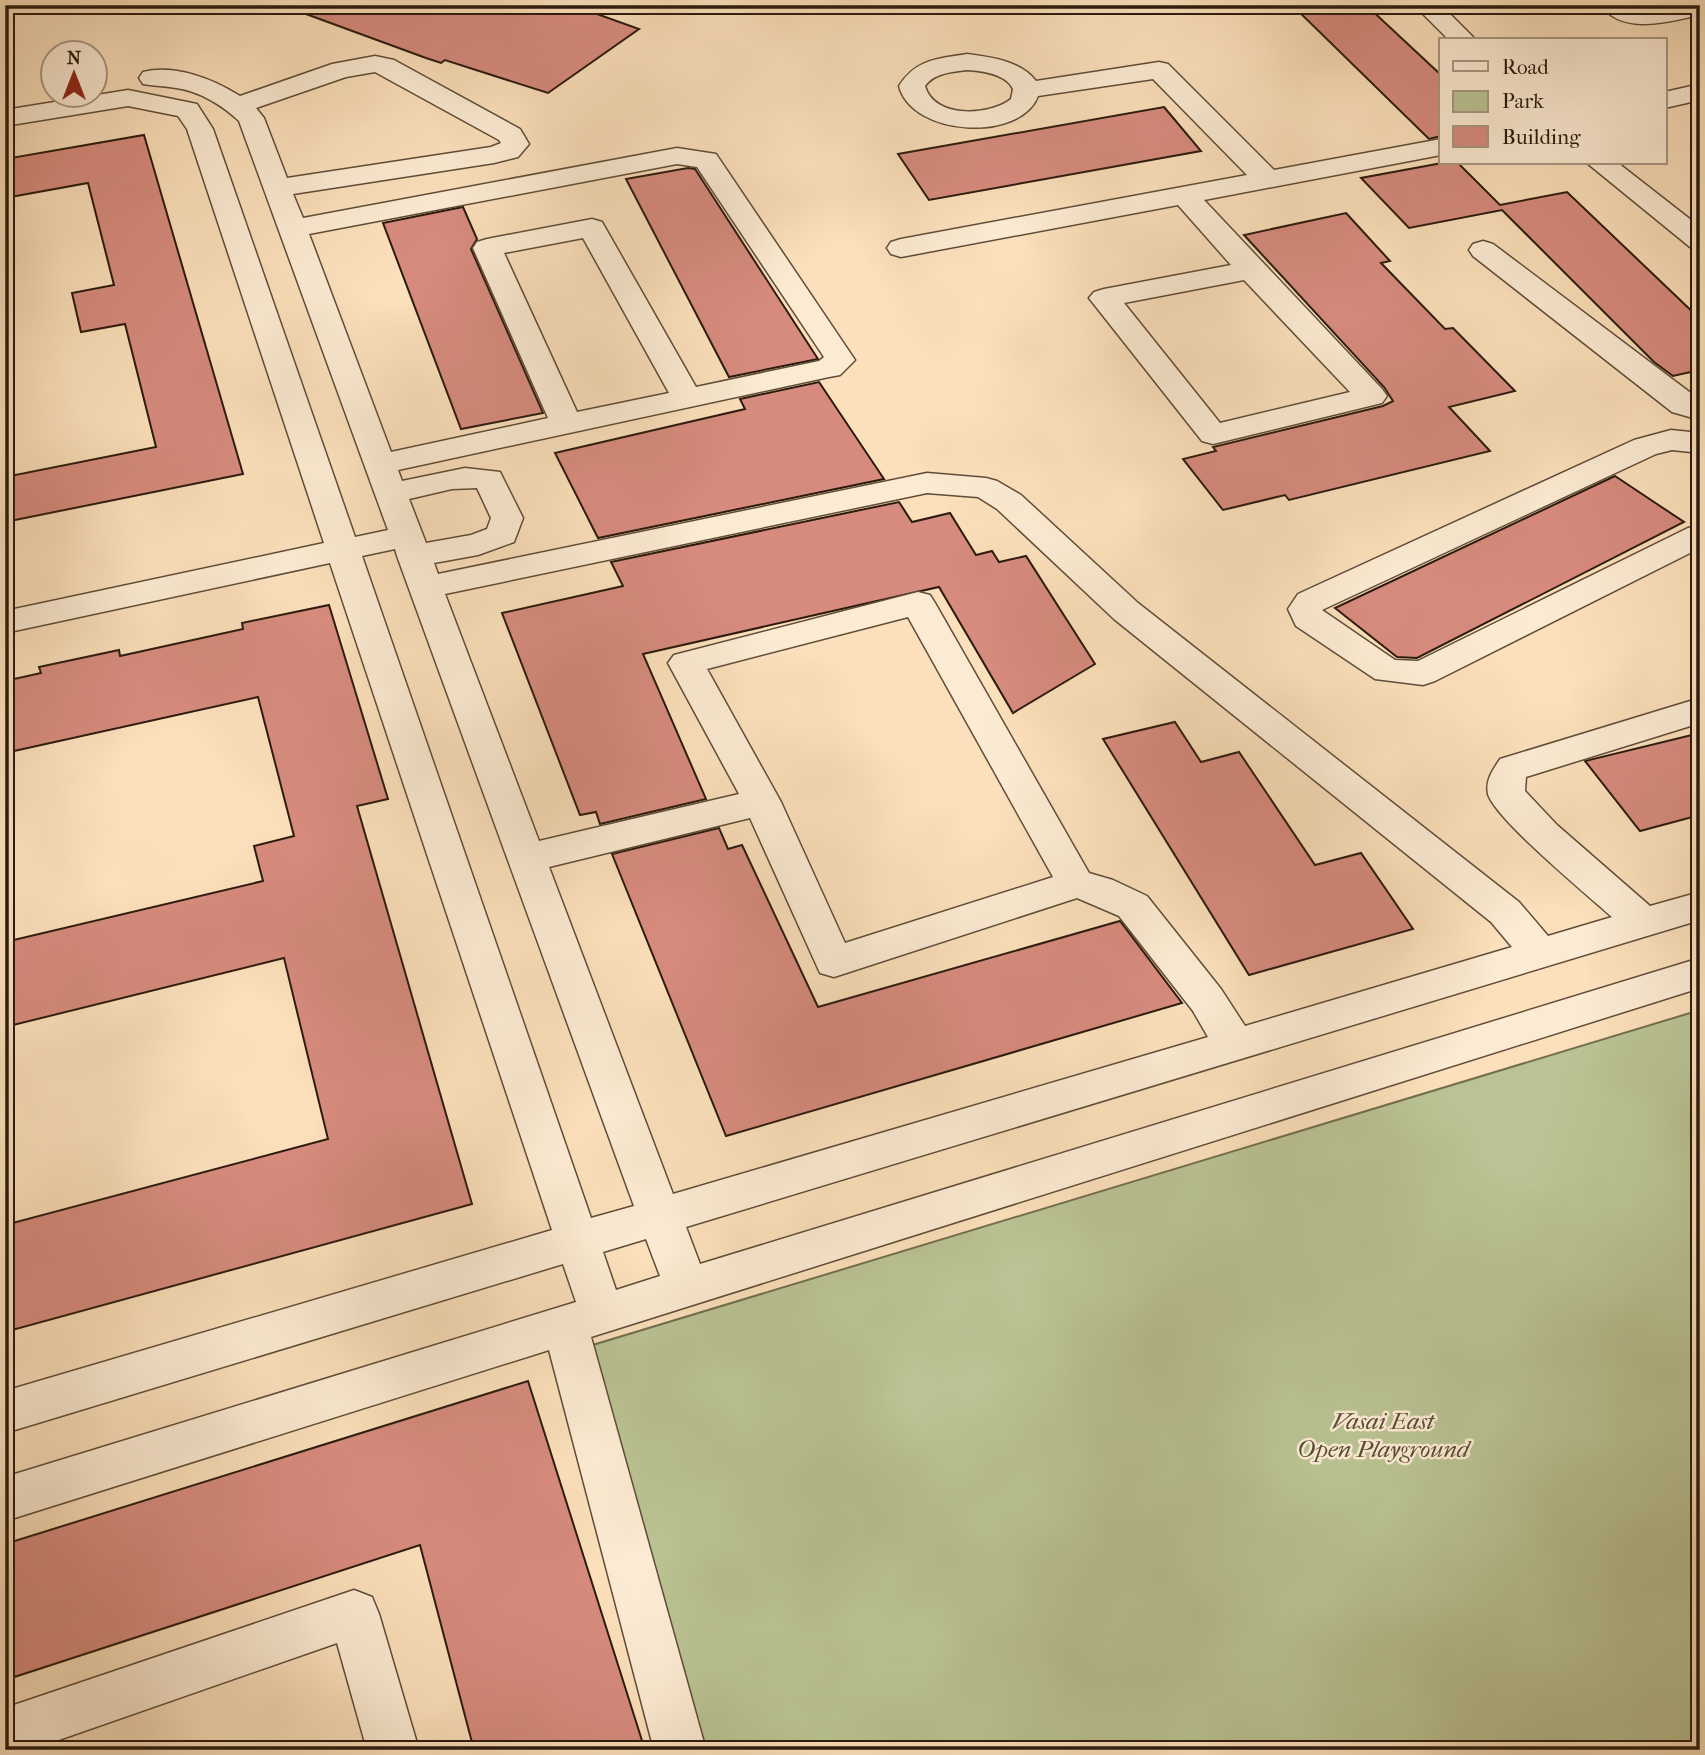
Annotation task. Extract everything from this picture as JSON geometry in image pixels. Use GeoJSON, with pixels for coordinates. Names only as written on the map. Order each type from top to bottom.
{"type":"FeatureCollection","features":[{"type":"Feature","properties":{"kind":"street"},"geometry":{"type":"LineString","coordinates":[[1426,5],[1461,38]]}},
{"type":"Feature","properties":{"kind":"street"},"geometry":{"type":"LineString","coordinates":[[1613,5],[1631,17],[1700,8]]}},
{"type":"Feature","properties":{"kind":"street"},"geometry":{"type":"LineString","coordinates":[[5,118],[128,98],[188,110],[361,65],[385,66],[510,135],[515,144],[508,151],[494,155],[277,188]]}},
{"type":"Feature","properties":{"kind":"street"},"geometry":{"type":"LineString","coordinates":[[1026,90],[1158,70],[1268,180]]}},
{"type":"Feature","properties":{"kind":"street"},"geometry":{"type":"LineString","coordinates":[[108,82],[162,78],[197,86],[230,100],[251,118],[687,1289]]}},
{"type":"Feature","properties":{"kind":"street"},"geometry":{"type":"LineString","coordinates":[[5,96],[38,91]]}},
{"type":"Feature","properties":{"kind":"street"},"geometry":{"type":"LineString","coordinates":[[1666,100],[1700,92]]}},
{"type":"Feature","properties":{"kind":"street"},"geometry":{"type":"LineString","coordinates":[[188,110],[200,129],[577,1241],[583,1319],[680,1750]]}},
{"type":"Feature","properties":{"kind":"street"},"geometry":{"type":"LineString","coordinates":[[901,248],[1439,147]]}},
{"type":"Feature","properties":{"kind":"street"},"geometry":{"type":"LineString","coordinates":[[292,229],[677,156],[706,160],[839,355],[840,360],[829,368],[566,423],[385,479]]}},
{"type":"Feature","properties":{"kind":"street"},"geometry":{"type":"LineString","coordinates":[[1602,164],[1700,241]]}},
{"type":"Feature","properties":{"kind":"street"},"geometry":{"type":"LineString","coordinates":[[1185,196],[1371,396],[1213,435],[1104,298],[1251,270]]}},
{"type":"Feature","properties":{"kind":"street"},"geometry":{"type":"LineString","coordinates":[[566,423],[487,248],[592,228],[686,396]]}},
{"type":"Feature","properties":{"kind":"street"},"geometry":{"type":"LineString","coordinates":[[1483,250],[1683,405],[1700,411]]}},
{"type":"Feature","properties":{"kind":"street"},"geometry":{"type":"LineString","coordinates":[[1700,443],[1671,440],[1646,447],[1310,602],[1305,609],[1308,618],[1387,671],[1423,673],[1700,536]]}},
{"type":"Feature","properties":{"kind":"street"},"geometry":{"type":"LineString","coordinates":[[385,479],[489,479],[507,518],[502,535],[416,560]]}},
{"type":"Feature","properties":{"kind":"street"},"geometry":{"type":"LineString","coordinates":[[5,622],[343,550],[416,560],[927,484],[986,488],[1009,502],[1126,611],[1505,912],[1540,954]]}},
{"type":"Feature","properties":{"kind":"street"},"geometry":{"type":"LineString","coordinates":[[1076,884],[918,603],[686,663],[762,802],[834,962],[1076,884],[1099,890],[1133,906],[1207,1000],[1235,1045]]}},
{"type":"Feature","properties":{"kind":"street"},"geometry":{"type":"LineString","coordinates":[[1644,923],[1525,815],[1507,795],[1506,780],[1513,768],[1700,710]]}},
{"type":"Feature","properties":{"kind":"street"},"geometry":{"type":"LineString","coordinates":[[527,858],[762,802]]}},
{"type":"Feature","properties":{"kind":"street"},"geometry":{"type":"LineString","coordinates":[[5,1412],[1700,906]]}},
{"type":"Feature","properties":{"kind":"street"},"geometry":{"type":"LineString","coordinates":[[5,1499],[1700,973]]}},
{"type":"Feature","properties":{"kind":"street"},"geometry":{"type":"LineString","coordinates":[[5,1733],[354,1614],[393,1750]]}},
{"type":"Feature","properties":{"kind":"green space","name":"Vasai East Open Playground"},"geometry":{"type":"Polygon","coordinates":[[[1700,1010],[1700,1750],[692,1750],[553,1357],[1700,1010]]]}},
{"type":"Feature","properties":{"kind":"building"},"geometry":{"type":"Polygon","coordinates":[[[295,5],[572,5],[639,29],[548,93],[445,60],[441,63],[426,58],[295,10],[295,5]]]}},
{"type":"Feature","properties":{"kind":"building"},"geometry":{"type":"Polygon","coordinates":[[[1292,5],[1366,5],[1439,73],[1439,136],[1429,139],[1292,5]]]}},
{"type":"Feature","properties":{"kind":"building"},"geometry":{"type":"Polygon","coordinates":[[[1164,107],[1201,151],[929,200],[898,154],[1164,107]]]}},
{"type":"Feature","properties":{"kind":"building"},"geometry":{"type":"Polygon","coordinates":[[[144,135],[243,474],[5,522],[5,477],[156,447],[125,324],[81,332],[72,293],[114,285],[88,183],[5,198],[5,159],[144,135]]]}},
{"type":"Feature","properties":{"kind":"building"},"geometry":{"type":"Polygon","coordinates":[[[1439,164],[1459,164],[1500,205],[1567,192],[1700,319],[1700,370],[1673,376],[1654,362],[1502,210],[1409,228],[1361,178],[1439,164]]]}},
{"type":"Feature","properties":{"kind":"building"},"geometry":{"type":"Polygon","coordinates":[[[695,169],[818,359],[729,377],[626,179],[695,169]]]}},
{"type":"Feature","properties":{"kind":"building"},"geometry":{"type":"Polygon","coordinates":[[[463,207],[477,239],[471,249],[543,413],[461,429],[383,223],[463,207]]]}},
{"type":"Feature","properties":{"kind":"building"},"geometry":{"type":"Polygon","coordinates":[[[1346,213],[1390,261],[1381,263],[1445,329],[1453,328],[1515,391],[1449,407],[1490,451],[1289,500],[1285,495],[1223,510],[1183,459],[1216,451],[1213,447],[1383,406],[1393,401],[1384,387],[1244,235],[1346,213]]]}},
{"type":"Feature","properties":{"kind":"building"},"geometry":{"type":"Polygon","coordinates":[[[819,382],[884,479],[598,538],[555,453],[745,409],[740,399],[819,382]]]}},
{"type":"Feature","properties":{"kind":"building"},"geometry":{"type":"Polygon","coordinates":[[[1615,476],[1684,522],[1417,658],[1397,657],[1335,608],[1615,476]]]}},
{"type":"Feature","properties":{"kind":"building"},"geometry":{"type":"Polygon","coordinates":[[[899,502],[912,522],[950,513],[976,555],[992,551],[999,562],[1026,556],[1095,664],[1013,713],[939,587],[643,654],[706,799],[600,824],[596,812],[580,815],[502,613],[623,586],[611,562],[899,502]]]}},
{"type":"Feature","properties":{"kind":"building"},"geometry":{"type":"Polygon","coordinates":[[[329,605],[388,799],[357,806],[472,1204],[5,1332],[5,1225],[328,1139],[284,958],[5,1027],[5,942],[263,881],[254,846],[294,836],[258,697],[5,753],[5,681],[41,673],[39,667],[119,650],[120,656],[243,629],[242,623],[329,605]]]}},
{"type":"Feature","properties":{"kind":"building"},"geometry":{"type":"Polygon","coordinates":[[[1175,722],[1201,762],[1239,752],[1315,865],[1361,853],[1413,929],[1249,975],[1103,739],[1175,722]]]}},
{"type":"Feature","properties":{"kind":"building"},"geometry":{"type":"Polygon","coordinates":[[[1700,733],[1700,815],[1640,831],[1585,761],[1700,733]]]}},
{"type":"Feature","properties":{"kind":"building"},"geometry":{"type":"Polygon","coordinates":[[[719,828],[728,849],[742,845],[818,1007],[1120,921],[1182,1003],[726,1136],[612,854],[719,828]]]}},
{"type":"Feature","properties":{"kind":"building"},"geometry":{"type":"Polygon","coordinates":[[[528,1381],[645,1750],[474,1750],[420,1545],[5,1680],[5,1544],[528,1381]]]}}]}
